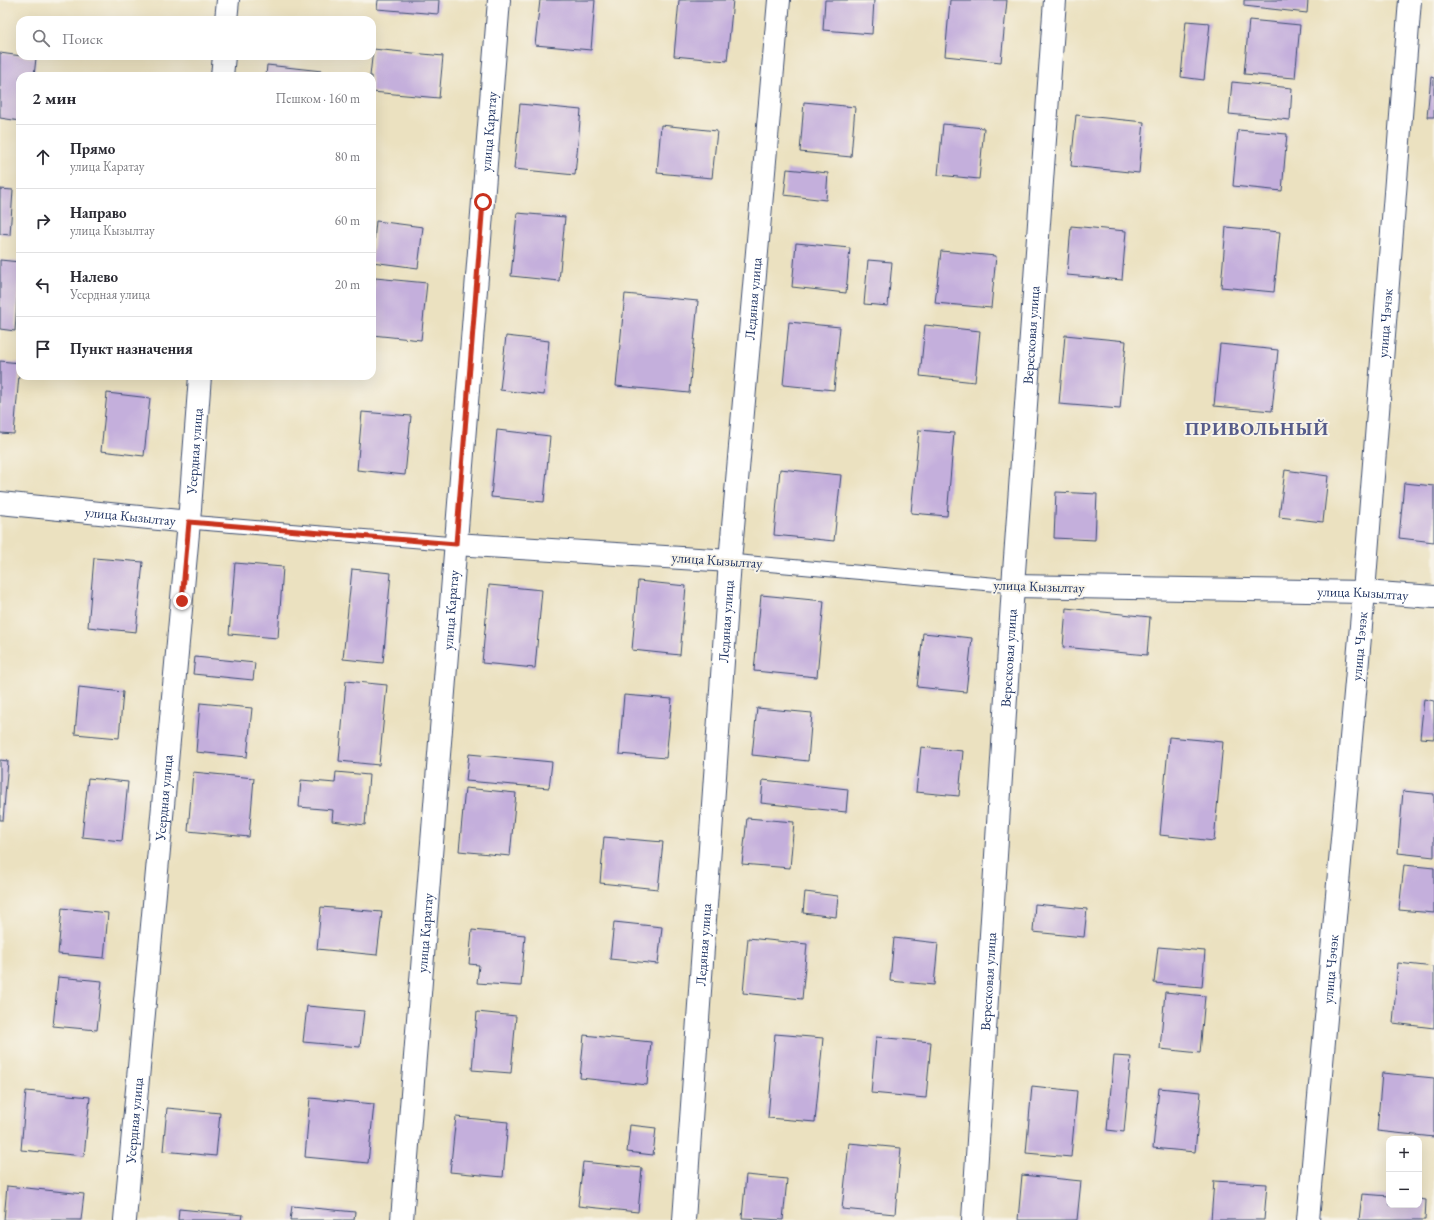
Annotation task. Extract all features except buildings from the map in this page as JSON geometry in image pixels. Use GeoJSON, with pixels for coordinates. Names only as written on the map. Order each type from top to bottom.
{"type":"FeatureCollection","features":[{"type":"Feature","properties":{"kind":"street"},"geometry":{"type":"LineString","coordinates":[[226,16],[228,0]]}},
{"type":"Feature","properties":{"kind":"street","name":"улица Каратау"},"geometry":{"type":"LineString","coordinates":[[402,1220],[499,0]]}},
{"type":"Feature","properties":{"kind":"street","name":"Ледяная улица"},"geometry":{"type":"LineString","coordinates":[[684,1220],[730,561],[780,0]]}},
{"type":"Feature","properties":{"kind":"street","name":"Вересковая улица"},"geometry":{"type":"LineString","coordinates":[[973,1220],[1013,586],[1055,0]]}},
{"type":"Feature","properties":{"kind":"street","name":"улица Чэчэк"},"geometry":{"type":"LineString","coordinates":[[1308,1220],[1364,592],[1410,0]]}},
{"type":"Feature","properties":{"kind":"street"},"geometry":{"type":"LineString","coordinates":[[222,72],[224,60]]}},
{"type":"Feature","properties":{"kind":"street","name":"Усердная улица"},"geometry":{"type":"LineString","coordinates":[[125,1220],[189,522],[200,380]]}},
{"type":"Feature","properties":{"kind":"street","name":"улица Кызылтау"},"geometry":{"type":"LineString","coordinates":[[0,503],[189,522]]}},
{"type":"Feature","properties":{"kind":"street","name":"улица Кызылтау"},"geometry":{"type":"LineString","coordinates":[[456,544],[730,561]]}},
{"type":"Feature","properties":{"kind":"street","name":"улица Кызылтау"},"geometry":{"type":"LineString","coordinates":[[1013,586],[1364,592],[1434,598]]}},
{"type":"Feature","properties":{"kind":"lane","name":"улица Кызылтау"},"geometry":{"type":"LineString","coordinates":[[189,522],[456,544]]}},
{"type":"Feature","properties":{"kind":"lane","name":"улица Кызылтау"},"geometry":{"type":"LineString","coordinates":[[730,561],[1013,586]]}},
{"type":"Feature","properties":{"kind":"district","name":"ПРИВОЛЬНЫЙ"},"geometry":{"type":"Point","coordinates":[1257,429]}},
{"type":"Feature","properties":{"kind":"route"},"geometry":{"type":"LineString","coordinates":[[182,601],[189,522],[456,544],[483,202]]}}]}
